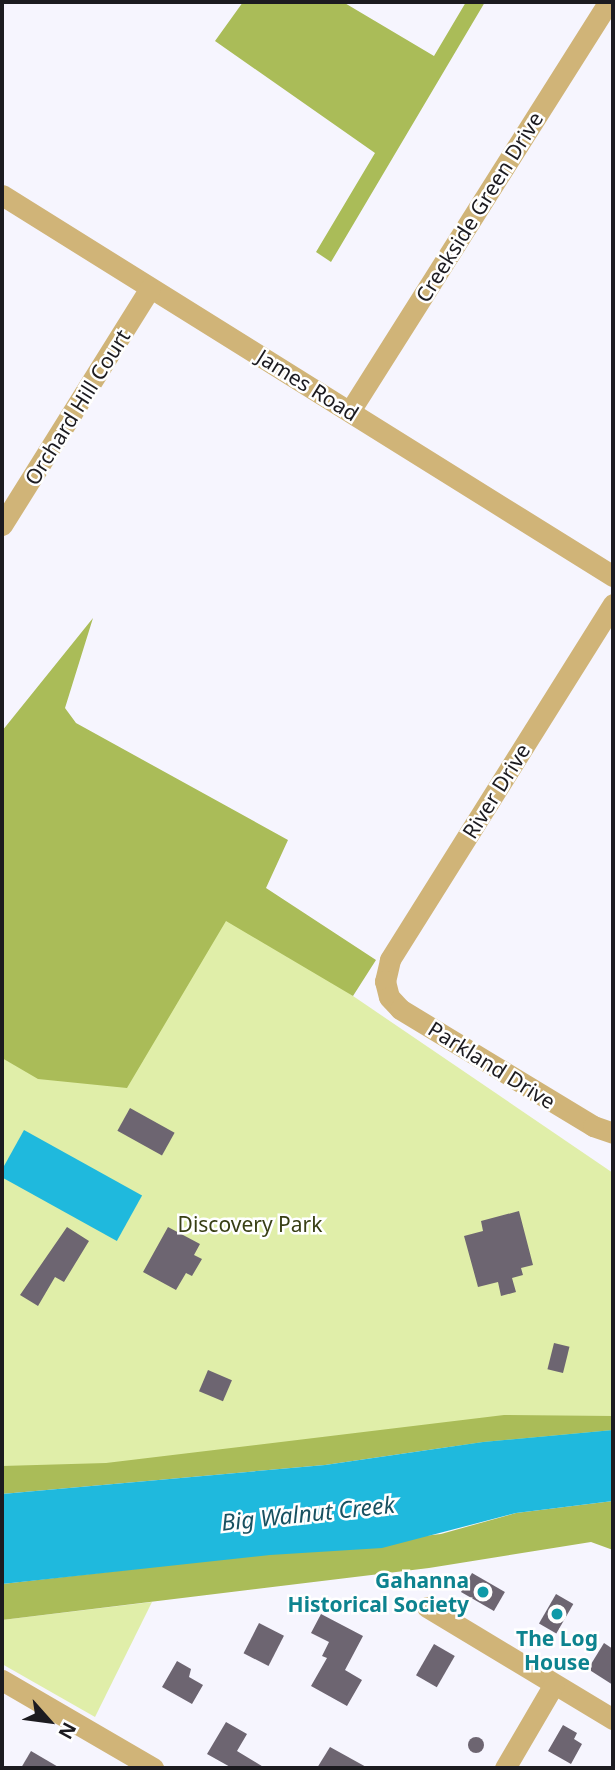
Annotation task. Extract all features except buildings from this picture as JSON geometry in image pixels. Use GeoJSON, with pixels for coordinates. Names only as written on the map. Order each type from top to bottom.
{"type":"FeatureCollection","features":[{"type":"Feature","properties":{"kind":"street","name":"Creekside Green Drive"},"geometry":{"type":"LineString","coordinates":[[350,411],[608,2]]}},
{"type":"Feature","properties":{"kind":"street","name":"James Road"},"geometry":{"type":"LineString","coordinates":[[2,195],[613,576]]}},
{"type":"Feature","properties":{"kind":"street","name":"Orchard Hill Court"},"geometry":{"type":"LineString","coordinates":[[2,525],[150,288]]}},
{"type":"Feature","properties":{"kind":"street","name":"River Drive"},"geometry":{"type":"LineString","coordinates":[[384,981],[390,960],[613,604]]}},
{"type":"Feature","properties":{"kind":"street","name":"Parkland Drive"},"geometry":{"type":"LineString","coordinates":[[384,981],[389,997],[400,1009],[593,1126],[613,1133]]}},
{"type":"Feature","properties":{"kind":"street"},"geometry":{"type":"LineString","coordinates":[[427,1607],[613,1719]]}},
{"type":"Feature","properties":{"kind":"street"},"geometry":{"type":"LineString","coordinates":[[2,1680],[153,1768]]}},
{"type":"Feature","properties":{"kind":"street"},"geometry":{"type":"LineString","coordinates":[[505,1768],[554,1684]]}},
{"type":"Feature","properties":{"kind":"green space"},"geometry":{"type":"Polygon","coordinates":[[[243,2],[343,2],[434,56],[466,2],[485,2],[331,262],[316,252],[375,153],[215,41],[243,2]]]}},
{"type":"Feature","properties":{"kind":"green space"},"geometry":{"type":"Polygon","coordinates":[[[93,618],[65,708],[76,723],[288,840],[266,888],[376,960],[353,996],[226,921],[127,1088],[38,1079],[2,1058],[2,731],[93,618]]]}},
{"type":"Feature","properties":{"kind":"green space","name":"Discovery Park"},"geometry":{"type":"Polygon","coordinates":[[[2,757],[613,1173],[613,1432],[2,1487],[2,757]]]}},
{"type":"Feature","properties":{"kind":"green space"},"geometry":{"type":"Polygon","coordinates":[[[504,1415],[613,1416],[613,1430],[483,1442],[325,1465],[2,1494],[2,1466],[106,1463],[504,1415]]]}},
{"type":"Feature","properties":{"kind":"green space"},"geometry":{"type":"Polygon","coordinates":[[[613,1501],[613,1550],[591,1542],[429,1568],[2,1620],[2,1584],[441,1534],[516,1513],[613,1501]]]}},
{"type":"Feature","properties":{"kind":"green space"},"geometry":{"type":"Polygon","coordinates":[[[152,1602],[95,1717],[2,1664],[2,1620],[152,1602]]]}},
{"type":"Feature","properties":{"kind":"water"},"geometry":{"type":"Polygon","coordinates":[[[24,1130],[142,1195],[117,1241],[2,1177],[2,1170],[24,1130]]]}},
{"type":"Feature","properties":{"kind":"water","name":"Big Walnut Creek"},"geometry":{"type":"Polygon","coordinates":[[[613,1430],[613,1501],[516,1513],[382,1548],[270,1555],[2,1584],[2,1494],[325,1465],[483,1442],[613,1430]]]}},
{"type":"Feature","properties":{"kind":"place","name":"Gahanna Historical Society"},"geometry":{"type":"Point","coordinates":[483,1592]}},
{"type":"Feature","properties":{"kind":"place","name":"The Log House"},"geometry":{"type":"Point","coordinates":[557,1614]}}]}
